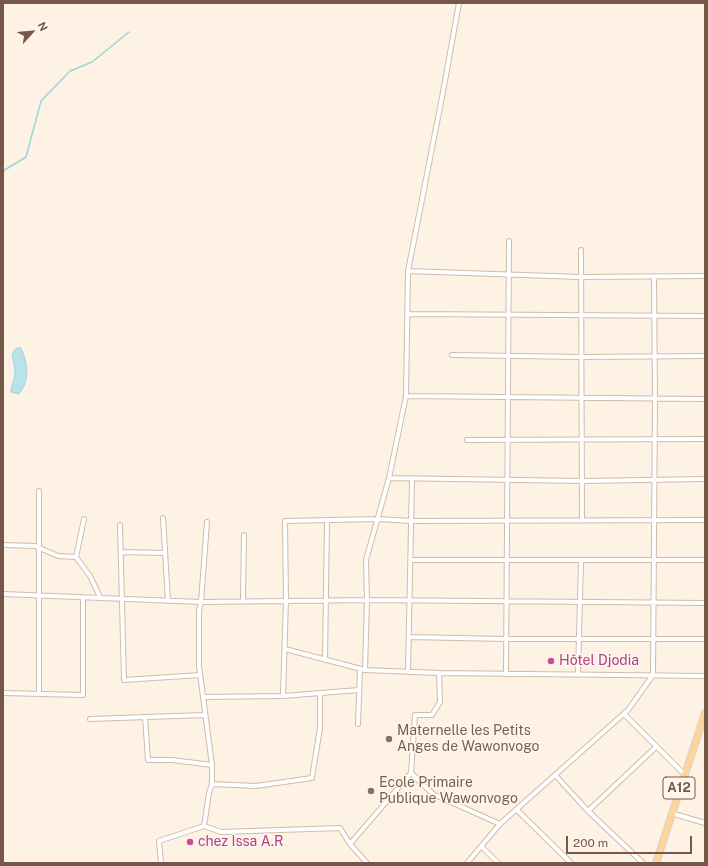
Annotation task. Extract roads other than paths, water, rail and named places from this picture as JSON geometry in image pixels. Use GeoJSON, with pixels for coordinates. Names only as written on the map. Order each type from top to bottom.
{"type":"FeatureCollection","features":[{"type":"Feature","properties":{"kind":"main road","name":"A12"},"geometry":{"type":"LineString","coordinates":[[656,863],[671,813],[705,713]]}},
{"type":"Feature","properties":{"kind":"street"},"geometry":{"type":"LineString","coordinates":[[366,670],[366,560],[389,478],[406,396],[408,271],[444,92],[459,3]]}},
{"type":"Feature","properties":{"kind":"street"},"geometry":{"type":"LineString","coordinates":[[506,674],[509,241]]}},
{"type":"Feature","properties":{"kind":"street"},"geometry":{"type":"LineString","coordinates":[[581,250],[582,520]]}},
{"type":"Feature","properties":{"kind":"street"},"geometry":{"type":"LineString","coordinates":[[408,271],[580,276],[705,276]]}},
{"type":"Feature","properties":{"kind":"street"},"geometry":{"type":"LineString","coordinates":[[467,863],[500,824],[556,776],[624,714],[653,675],[655,400],[654,277]]}},
{"type":"Feature","properties":{"kind":"street"},"geometry":{"type":"LineString","coordinates":[[408,314],[508,316],[705,316]]}},
{"type":"Feature","properties":{"kind":"street"},"geometry":{"type":"LineString","coordinates":[[452,355],[582,357],[705,356]]}},
{"type":"Feature","properties":{"kind":"street"},"geometry":{"type":"LineString","coordinates":[[406,396],[508,396],[581,400],[705,399]]}},
{"type":"Feature","properties":{"kind":"street"},"geometry":{"type":"LineString","coordinates":[[467,440],[705,439]]}},
{"type":"Feature","properties":{"kind":"street"},"geometry":{"type":"LineString","coordinates":[[389,478],[582,481],[705,479]]}},
{"type":"Feature","properties":{"kind":"street"},"geometry":{"type":"LineString","coordinates":[[408,672],[412,478]]}},
{"type":"Feature","properties":{"kind":"street"},"geometry":{"type":"LineString","coordinates":[[39,491],[39,693]]}},
{"type":"Feature","properties":{"kind":"street"},"geometry":{"type":"LineString","coordinates":[[163,518],[168,600]]}},
{"type":"Feature","properties":{"kind":"street"},"geometry":{"type":"LineString","coordinates":[[84,519],[76,557],[90,576],[100,597]]}},
{"type":"Feature","properties":{"kind":"street"},"geometry":{"type":"LineString","coordinates":[[282,696],[286,600],[285,521],[378,519],[412,521],[705,520]]}},
{"type":"Feature","properties":{"kind":"street"},"geometry":{"type":"LineString","coordinates":[[325,660],[327,520]]}},
{"type":"Feature","properties":{"kind":"street"},"geometry":{"type":"LineString","coordinates":[[204,826],[208,793],[212,784],[212,765],[204,715],[200,675],[199,611],[202,602],[207,522]]}},
{"type":"Feature","properties":{"kind":"street"},"geometry":{"type":"LineString","coordinates":[[120,526],[124,680],[200,675]]}},
{"type":"Feature","properties":{"kind":"street"},"geometry":{"type":"LineString","coordinates":[[243,601],[244,535]]}},
{"type":"Feature","properties":{"kind":"street"},"geometry":{"type":"LineString","coordinates":[[3,545],[35,546],[58,556],[76,557]]}},
{"type":"Feature","properties":{"kind":"street"},"geometry":{"type":"LineString","coordinates":[[121,552],[165,553]]}},
{"type":"Feature","properties":{"kind":"street"},"geometry":{"type":"LineString","coordinates":[[411,560],[705,560]]}},
{"type":"Feature","properties":{"kind":"street"},"geometry":{"type":"LineString","coordinates":[[578,674],[581,561]]}},
{"type":"Feature","properties":{"kind":"street"},"geometry":{"type":"LineString","coordinates":[[3,594],[202,602],[367,600],[654,601],[705,603]]}},
{"type":"Feature","properties":{"kind":"street"},"geometry":{"type":"LineString","coordinates":[[3,693],[84,695],[83,597]]}},
{"type":"Feature","properties":{"kind":"street"},"geometry":{"type":"LineString","coordinates":[[409,637],[506,639],[705,639]]}},
{"type":"Feature","properties":{"kind":"street"},"geometry":{"type":"LineString","coordinates":[[285,649],[366,670],[439,674],[704,676],[705,671]]}},
{"type":"Feature","properties":{"kind":"street"},"geometry":{"type":"LineString","coordinates":[[358,724],[360,669]]}},
{"type":"Feature","properties":{"kind":"street"},"geometry":{"type":"LineString","coordinates":[[350,844],[411,773],[415,715],[432,715],[440,702],[439,674]]}},
{"type":"Feature","properties":{"kind":"street"},"geometry":{"type":"LineString","coordinates":[[203,697],[282,696],[359,690]]}},
{"type":"Feature","properties":{"kind":"street"},"geometry":{"type":"LineString","coordinates":[[212,784],[256,786],[312,778],[320,728],[320,693]]}},
{"type":"Feature","properties":{"kind":"street"},"geometry":{"type":"LineString","coordinates":[[624,714],[684,774]]}},
{"type":"Feature","properties":{"kind":"street"},"geometry":{"type":"LineString","coordinates":[[90,718],[204,715]]}},
{"type":"Feature","properties":{"kind":"street"},"geometry":{"type":"LineString","coordinates":[[145,717],[148,760],[172,760],[212,765]]}},
{"type":"Feature","properties":{"kind":"street"},"geometry":{"type":"LineString","coordinates":[[588,811],[656,747]]}},
{"type":"Feature","properties":{"kind":"street"},"geometry":{"type":"LineString","coordinates":[[411,773],[433,794],[500,824]]}},
{"type":"Feature","properties":{"kind":"street"},"geometry":{"type":"LineString","coordinates":[[556,776],[588,811],[643,863]]}},
{"type":"Feature","properties":{"kind":"street"},"geometry":{"type":"LineString","coordinates":[[517,810],[571,863]]}},
{"type":"Feature","properties":{"kind":"street"},"geometry":{"type":"LineString","coordinates":[[671,813],[705,823]]}},
{"type":"Feature","properties":{"kind":"street"},"geometry":{"type":"LineString","coordinates":[[161,863],[159,841],[204,826],[221,832],[340,828],[350,844],[367,863]]}},
{"type":"Feature","properties":{"kind":"street"},"geometry":{"type":"LineString","coordinates":[[481,846],[498,863]]}},
{"type":"Feature","properties":{"kind":"water"},"geometry":{"type":"Polygon","coordinates":[[[17,348],[21,348],[27,372],[23,389],[19,394],[11,392],[15,373],[12,354],[17,348]]]}},
{"type":"Feature","properties":{"kind":"waterway"},"geometry":{"type":"LineString","coordinates":[[3,171],[26,157],[41,101],[70,71],[92,62],[129,32]]}},
{"type":"Feature","properties":{"kind":"place","name":"Hôtel Djodia"},"geometry":{"type":"Point","coordinates":[551,661]}},
{"type":"Feature","properties":{"kind":"place","name":"Maternelle les Petits Anges de Wawonvogo"},"geometry":{"type":"Point","coordinates":[389,739]}},
{"type":"Feature","properties":{"kind":"place","name":"Ecole Primaire Publique Wawonvogo"},"geometry":{"type":"Point","coordinates":[371,791]}},
{"type":"Feature","properties":{"kind":"place","name":"chez Issa A.R"},"geometry":{"type":"Point","coordinates":[190,842]}}]}
